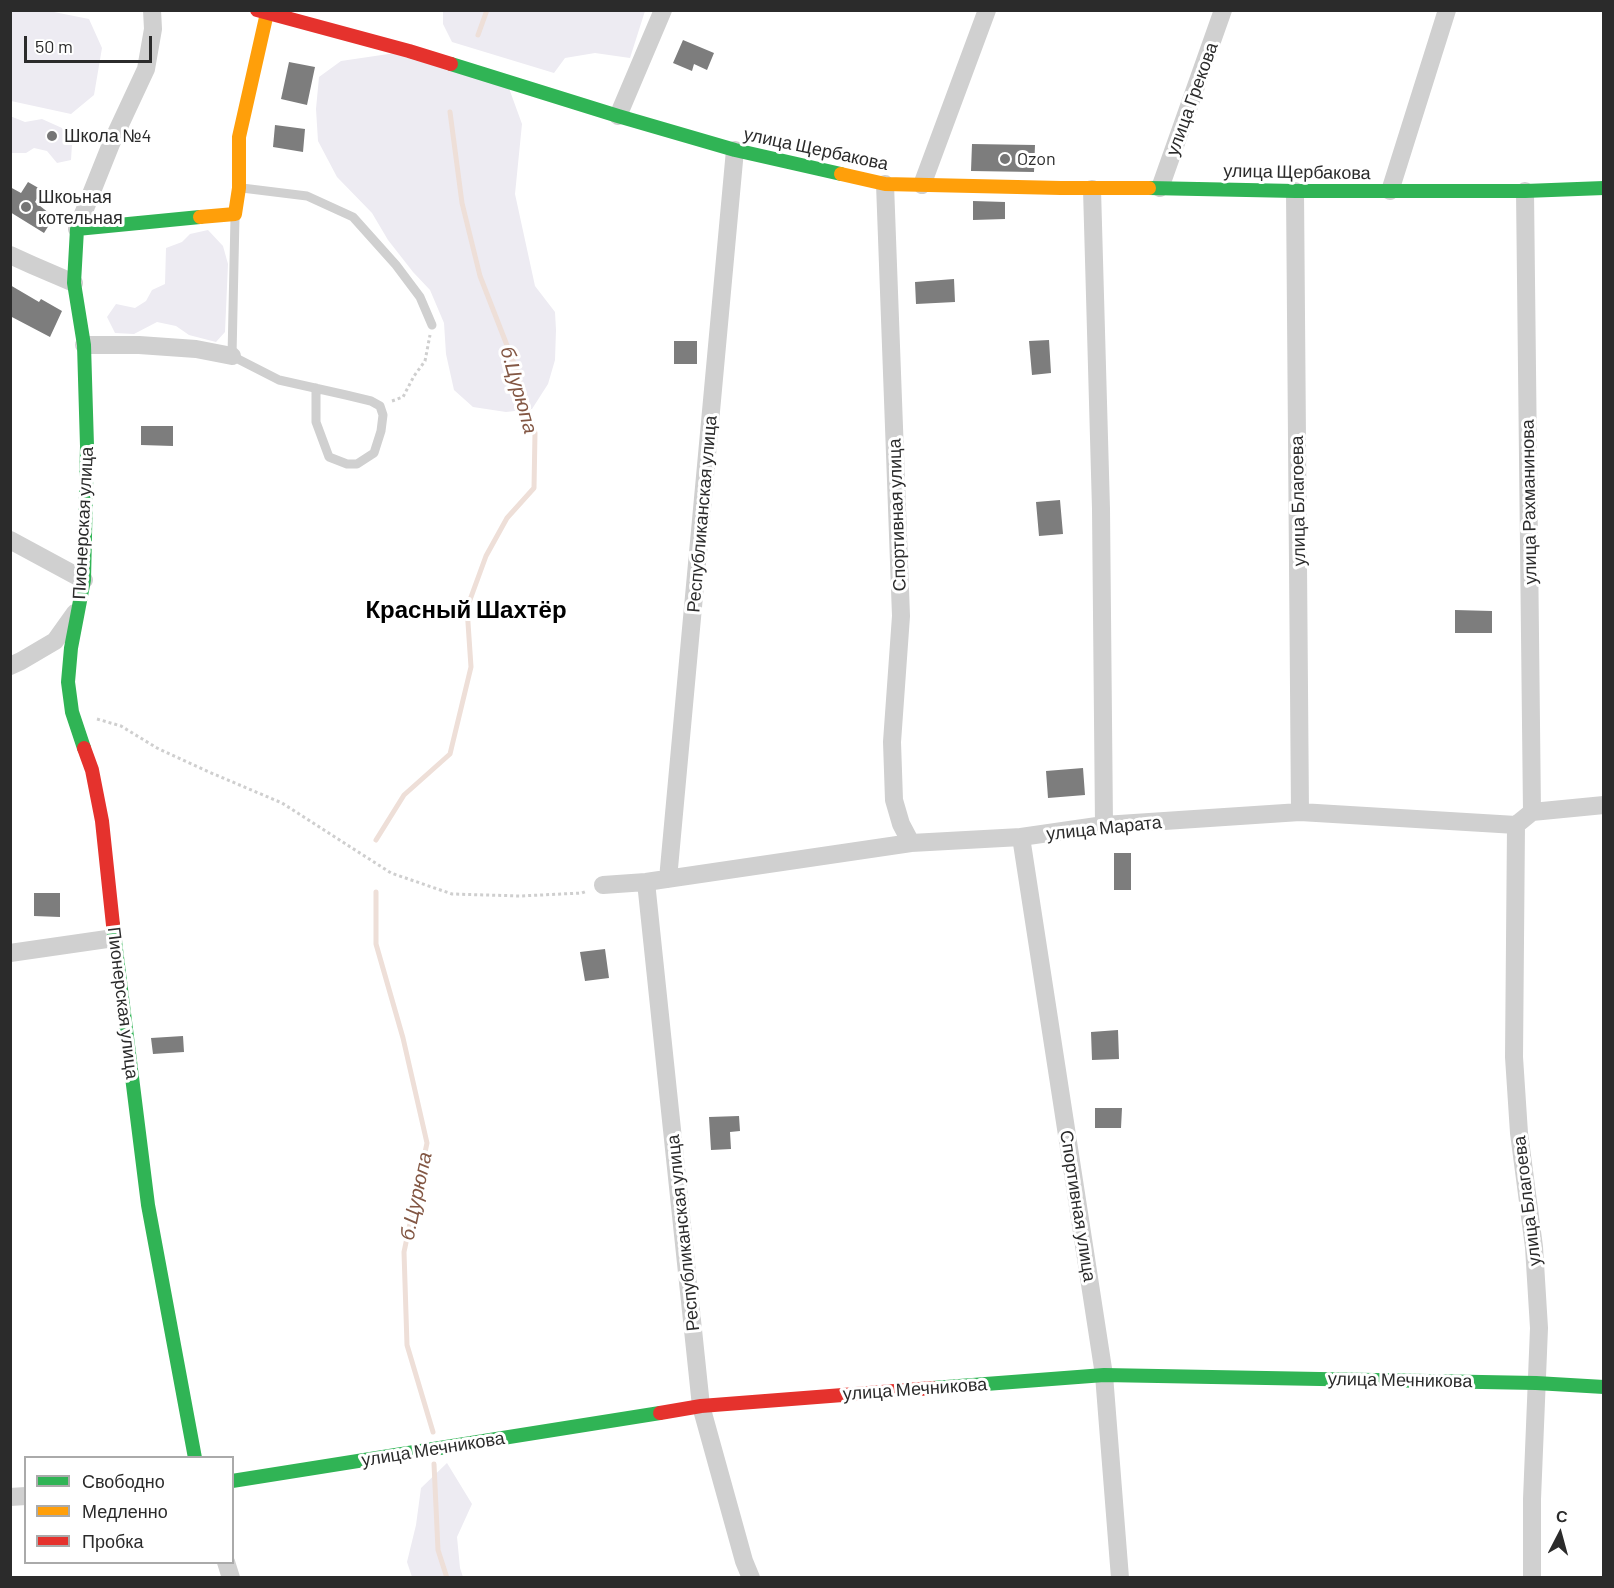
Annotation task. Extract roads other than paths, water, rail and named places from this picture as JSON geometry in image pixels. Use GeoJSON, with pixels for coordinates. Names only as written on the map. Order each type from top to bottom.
{"type":"FeatureCollection","features":[{"type":"Feature","properties":{"kind":"street"},"geometry":{"type":"LineString","coordinates":[[152,10],[153,29],[146,69],[111,144],[77,229],[235,214],[239,188],[239,137],[262,12]]}},
{"type":"Feature","properties":{"kind":"street"},"geometry":{"type":"LineString","coordinates":[[618,116],[663,10]]}},
{"type":"Feature","properties":{"kind":"street"},"geometry":{"type":"LineString","coordinates":[[922,185],[987,10]]}},
{"type":"Feature","properties":{"kind":"street","name":"улица Грекова"},"geometry":{"type":"LineString","coordinates":[[1160,188],[1223,10]]}},
{"type":"Feature","properties":{"kind":"street"},"geometry":{"type":"LineString","coordinates":[[1390,191],[1447,10]]}},
{"type":"Feature","properties":{"kind":"street","name":"улица Щербакова"},"geometry":{"type":"LineString","coordinates":[[262,12],[409,51],[735,150],[885,184],[1092,189],[1390,191],[1526,191],[1603,185]]}},
{"type":"Feature","properties":{"kind":"street","name":"Республиканская улица"},"geometry":{"type":"LineString","coordinates":[[668,879],[735,150]]}},
{"type":"Feature","properties":{"kind":"street","name":"Спортивная улица"},"geometry":{"type":"LineString","coordinates":[[885,184],[901,616],[892,742],[894,800],[901,824],[911,843]]}},
{"type":"Feature","properties":{"kind":"street"},"geometry":{"type":"LineString","coordinates":[[1092,189],[1101,509],[1104,825]]}},
{"type":"Feature","properties":{"kind":"street","name":"улица Благоева"},"geometry":{"type":"LineString","coordinates":[[1295,190],[1300,812]]}},
{"type":"Feature","properties":{"kind":"street","name":"улица Рахманинова"},"geometry":{"type":"LineString","coordinates":[[1526,191],[1532,812]]}},
{"type":"Feature","properties":{"kind":"street","name":"Пионерская улица"},"geometry":{"type":"LineString","coordinates":[[77,229],[74,283],[84,345],[87,446],[84,580],[69,664],[68,682],[72,712],[92,770],[102,821],[114,938],[148,1205],[195,1456]]}},
{"type":"Feature","properties":{"kind":"street"},"geometry":{"type":"LineString","coordinates":[[10,255],[74,283]]}},
{"type":"Feature","properties":{"kind":"street"},"geometry":{"type":"LineString","coordinates":[[84,345],[139,345],[196,349],[232,356]]}},
{"type":"Feature","properties":{"kind":"street"},"geometry":{"type":"LineString","coordinates":[[10,540],[84,580]]}},
{"type":"Feature","properties":{"kind":"street"},"geometry":{"type":"LineString","coordinates":[[10,666],[55,641],[80,606]]}},
{"type":"Feature","properties":{"kind":"street"},"geometry":{"type":"LineString","coordinates":[[1516,825],[1532,812],[1604,805]]}},
{"type":"Feature","properties":{"kind":"street","name":"улица Марата"},"geometry":{"type":"LineString","coordinates":[[603,885],[668,879],[911,843],[1021,837],[1104,825],[1300,812],[1516,825]]}},
{"type":"Feature","properties":{"kind":"street","name":"улица Благоева"},"geometry":{"type":"LineString","coordinates":[[1516,825],[1514,1058],[1519,1133],[1534,1247],[1539,1328],[1532,1499],[1533,1578]]}},
{"type":"Feature","properties":{"kind":"street","name":"Спортивная улица"},"geometry":{"type":"LineString","coordinates":[[1021,837],[1104,1375],[1120,1578]]}},
{"type":"Feature","properties":{"kind":"street","name":"Республиканская улица"},"geometry":{"type":"LineString","coordinates":[[646,882],[701,1406],[744,1561],[751,1578]]}},
{"type":"Feature","properties":{"kind":"street"},"geometry":{"type":"LineString","coordinates":[[10,952],[114,938]]}},
{"type":"Feature","properties":{"kind":"street","name":"улица Мечникова"},"geometry":{"type":"LineString","coordinates":[[234,1481],[701,1406],[1104,1375],[1536,1383],[1604,1388]]}},
{"type":"Feature","properties":{"kind":"lane"},"geometry":{"type":"LineString","coordinates":[[239,188],[307,196],[353,217],[420,297],[432,325]]}},
{"type":"Feature","properties":{"kind":"lane"},"geometry":{"type":"LineString","coordinates":[[235,214],[232,356],[279,380],[316,388],[371,401],[380,406],[383,415],[381,431],[374,453],[357,464],[347,464],[329,457],[316,422],[316,388]]}},
{"type":"Feature","properties":{"kind":"waterway","name":"б.Цурюпа"},"geometry":{"type":"LineString","coordinates":[[478,35],[487,10]]}},
{"type":"Feature","properties":{"kind":"waterway","name":"б.Цурюпа"},"geometry":{"type":"LineString","coordinates":[[376,840],[404,795],[450,754],[471,667],[467,608],[486,556],[507,518],[534,488],[535,433],[515,366],[480,276],[462,203],[450,112]]}},
{"type":"Feature","properties":{"kind":"waterway","name":"б.Цурюпа"},"geometry":{"type":"LineString","coordinates":[[376,892],[376,944],[403,1038],[427,1143],[404,1252],[407,1345],[433,1432]]}},
{"type":"Feature","properties":{"kind":"waterway","name":"б.Цурюпа"},"geometry":{"type":"LineString","coordinates":[[434,1464],[438,1550],[447,1578]]}},
{"type":"Feature","properties":{"kind":"place","name":"Школа №4"},"geometry":{"type":"Point","coordinates":[52,136]}},
{"type":"Feature","properties":{"kind":"place","name":"Ozon"},"geometry":{"type":"Point","coordinates":[1005,159]}},
{"type":"Feature","properties":{"kind":"place","name":"Шкоьная котельная"},"geometry":{"type":"Point","coordinates":[26,207]}},
{"type":"Feature","properties":{"kind":"district","name":"Красный Шахтёр"},"geometry":{"type":"Point","coordinates":[466,610]}}]}
